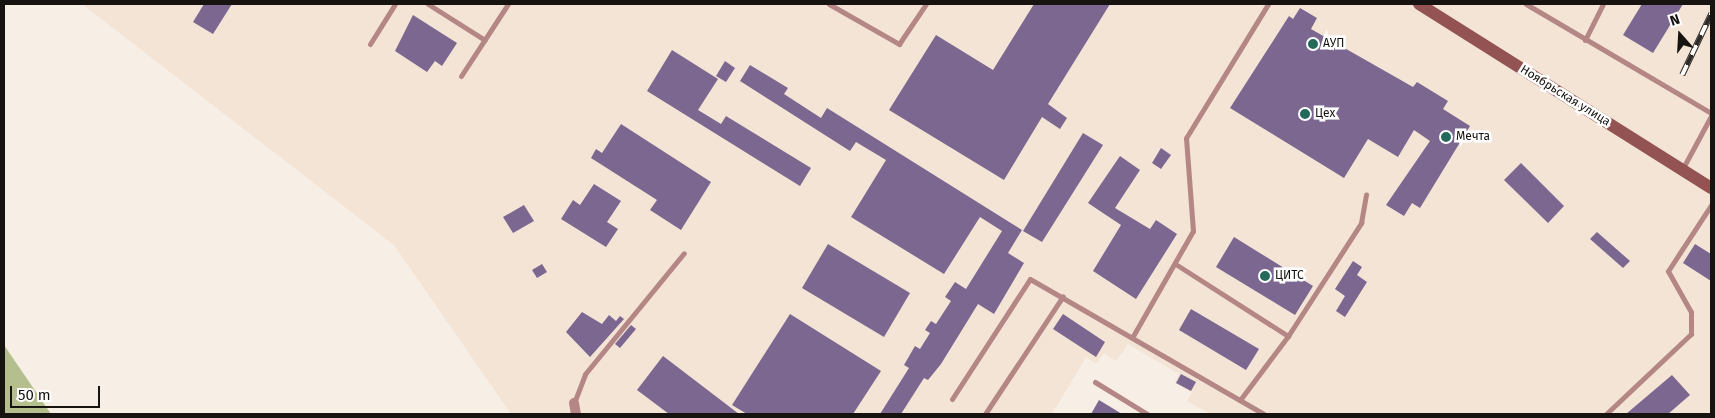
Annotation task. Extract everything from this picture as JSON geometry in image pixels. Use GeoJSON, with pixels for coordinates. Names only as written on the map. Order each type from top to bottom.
{"type":"FeatureCollection","features":[{"type":"Feature","properties":{"kind":"main road","name":"Ноябрьская улица"},"geometry":{"type":"LineString","coordinates":[[1419,4],[1711,188]]}},
{"type":"Feature","properties":{"kind":"street"},"geometry":{"type":"LineString","coordinates":[[574,403],[576,414]]}},
{"type":"Feature","properties":{"kind":"lane"},"geometry":{"type":"LineString","coordinates":[[370,44],[396,4]]}},
{"type":"Feature","properties":{"kind":"lane"},"geometry":{"type":"LineString","coordinates":[[428,4],[485,40]]}},
{"type":"Feature","properties":{"kind":"lane"},"geometry":{"type":"LineString","coordinates":[[461,76],[508,4]]}},
{"type":"Feature","properties":{"kind":"lane"},"geometry":{"type":"LineString","coordinates":[[829,4],[899,44],[926,4]]}},
{"type":"Feature","properties":{"kind":"lane"},"geometry":{"type":"LineString","coordinates":[[1134,336],[1177,265],[1193,230],[1186,138],[1268,4]]}},
{"type":"Feature","properties":{"kind":"lane"},"geometry":{"type":"LineString","coordinates":[[1526,4],[1711,115],[1682,169]]}},
{"type":"Feature","properties":{"kind":"lane"},"geometry":{"type":"LineString","coordinates":[[1585,40],[1603,4]]}},
{"type":"Feature","properties":{"kind":"lane"},"geometry":{"type":"LineString","coordinates":[[1240,400],[1288,336],[1360,223],[1366,194]]}},
{"type":"Feature","properties":{"kind":"lane"},"geometry":{"type":"LineString","coordinates":[[1606,414],[1691,334],[1691,312],[1668,271],[1711,204]]}},
{"type":"Feature","properties":{"kind":"lane"},"geometry":{"type":"LineString","coordinates":[[574,403],[585,374],[684,253]]}},
{"type":"Feature","properties":{"kind":"lane"},"geometry":{"type":"LineString","coordinates":[[1177,265],[1288,336]]}},
{"type":"Feature","properties":{"kind":"lane"},"geometry":{"type":"LineString","coordinates":[[952,399],[1030,279],[1134,336],[1264,414]]}},
{"type":"Feature","properties":{"kind":"lane"},"geometry":{"type":"LineString","coordinates":[[985,414],[1063,296]]}},
{"type":"Feature","properties":{"kind":"lane"},"geometry":{"type":"LineString","coordinates":[[1095,382],[1147,414]]}},
{"type":"Feature","properties":{"kind":"shaded area"},"geometry":{"type":"Polygon","coordinates":[[[82,4],[1711,4],[1711,414],[1211,414],[1187,401],[1192,392],[1175,383],[1179,374],[1128,344],[1116,361],[1104,353],[1096,364],[1086,357],[1052,414],[511,414],[394,245],[82,4]]]}},
{"type":"Feature","properties":{"kind":"green space"},"geometry":{"type":"Polygon","coordinates":[[[4,345],[51,414],[4,414],[4,345]]]}},
{"type":"Feature","properties":{"kind":"building"},"geometry":{"type":"Polygon","coordinates":[[[204,4],[232,4],[213,34],[193,22],[204,4]]]}},
{"type":"Feature","properties":{"kind":"building"},"geometry":{"type":"Polygon","coordinates":[[[1034,4],[1110,4],[1048,104],[1067,118],[1060,129],[1042,117],[1004,180],[889,110],[936,35],[993,70],[1034,4]]]}},
{"type":"Feature","properties":{"kind":"building"},"geometry":{"type":"Polygon","coordinates":[[[1642,4],[1683,4],[1653,53],[1623,35],[1642,4]]]}},
{"type":"Feature","properties":{"kind":"building"},"geometry":{"type":"Polygon","coordinates":[[[1300,8],[1317,18],[1311,29],[1413,87],[1417,82],[1448,101],[1443,109],[1470,126],[1420,208],[1412,203],[1404,216],[1386,205],[1430,141],[1414,130],[1398,157],[1368,139],[1344,178],[1230,108],[1289,16],[1293,19],[1300,8]]]}},
{"type":"Feature","properties":{"kind":"building"},"geometry":{"type":"Polygon","coordinates":[[[413,15],[457,43],[442,66],[435,61],[427,72],[395,51],[413,15]]]}},
{"type":"Feature","properties":{"kind":"building"},"geometry":{"type":"Polygon","coordinates":[[[672,50],[718,79],[698,110],[721,124],[726,116],[811,168],[800,186],[647,91],[672,50]]]}},
{"type":"Feature","properties":{"kind":"building"},"geometry":{"type":"Polygon","coordinates":[[[725,61],[735,68],[726,82],[716,76],[725,61]]]}},
{"type":"Feature","properties":{"kind":"building"},"geometry":{"type":"Polygon","coordinates":[[[750,65],[788,88],[784,94],[821,118],[827,108],[1022,230],[1008,253],[1024,263],[994,314],[978,304],[941,364],[928,380],[924,378],[901,414],[880,414],[909,368],[904,365],[915,346],[920,349],[930,333],[925,330],[931,321],[936,324],[951,301],[945,297],[955,282],[966,289],[1002,231],[980,217],[944,274],[851,217],[886,160],[856,142],[850,151],[740,81],[750,65]]]}},
{"type":"Feature","properties":{"kind":"building"},"geometry":{"type":"Polygon","coordinates":[[[621,124],[711,182],[681,230],[650,210],[657,200],[591,158],[596,149],[602,153],[621,124]]]}},
{"type":"Feature","properties":{"kind":"building"},"geometry":{"type":"Polygon","coordinates":[[[1083,133],[1103,145],[1042,242],[1023,231],[1083,133]]]}},
{"type":"Feature","properties":{"kind":"building"},"geometry":{"type":"Polygon","coordinates":[[[1161,148],[1171,155],[1161,169],[1152,163],[1161,148]]]}},
{"type":"Feature","properties":{"kind":"building"},"geometry":{"type":"Polygon","coordinates":[[[1120,156],[1140,170],[1115,208],[1150,229],[1156,220],[1177,234],[1136,299],[1093,271],[1121,225],[1088,203],[1120,156]]]}},
{"type":"Feature","properties":{"kind":"building"},"geometry":{"type":"Polygon","coordinates":[[[1521,163],[1564,206],[1548,223],[1504,180],[1521,163]]]}},
{"type":"Feature","properties":{"kind":"building"},"geometry":{"type":"Polygon","coordinates":[[[594,184],[621,201],[607,222],[618,229],[606,247],[561,219],[573,200],[580,205],[594,184]]]}},
{"type":"Feature","properties":{"kind":"building"},"geometry":{"type":"Polygon","coordinates":[[[524,205],[534,221],[513,233],[503,217],[524,205]]]}},
{"type":"Feature","properties":{"kind":"building"},"geometry":{"type":"Polygon","coordinates":[[[1597,232],[1630,261],[1623,268],[1590,239],[1597,232]]]}},
{"type":"Feature","properties":{"kind":"building","name":"ЦИТС"},"geometry":{"type":"Polygon","coordinates":[[[1234,237],[1313,286],[1295,315],[1216,267],[1234,237]]]}},
{"type":"Feature","properties":{"kind":"building"},"geometry":{"type":"Polygon","coordinates":[[[828,244],[910,293],[884,337],[802,288],[828,244]]]}},
{"type":"Feature","properties":{"kind":"building"},"geometry":{"type":"Polygon","coordinates":[[[1695,244],[1711,254],[1711,281],[1683,263],[1695,244]]]}},
{"type":"Feature","properties":{"kind":"building"},"geometry":{"type":"Polygon","coordinates":[[[1353,261],[1362,267],[1357,275],[1367,282],[1345,317],[1336,311],[1345,296],[1335,289],[1353,261]]]}},
{"type":"Feature","properties":{"kind":"building"},"geometry":{"type":"Polygon","coordinates":[[[542,264],[547,272],[537,278],[532,270],[542,264]]]}},
{"type":"Feature","properties":{"kind":"building"},"geometry":{"type":"Polygon","coordinates":[[[1191,309],[1259,349],[1246,370],[1179,330],[1191,309]]]}},
{"type":"Feature","properties":{"kind":"building"},"geometry":{"type":"Polygon","coordinates":[[[582,312],[602,324],[609,315],[616,321],[620,316],[624,319],[590,357],[566,332],[582,312]]]}},
{"type":"Feature","properties":{"kind":"building"},"geometry":{"type":"Polygon","coordinates":[[[790,314],[881,371],[853,414],[747,414],[732,405],[790,314]]]}},
{"type":"Feature","properties":{"kind":"building"},"geometry":{"type":"Polygon","coordinates":[[[1063,314],[1105,342],[1096,357],[1053,329],[1063,314]]]}},
{"type":"Feature","properties":{"kind":"building"},"geometry":{"type":"Polygon","coordinates":[[[631,325],[636,329],[620,348],[615,344],[631,325]]]}},
{"type":"Feature","properties":{"kind":"building"},"geometry":{"type":"Polygon","coordinates":[[[663,356],[739,414],[669,414],[637,390],[663,356]]]}},
{"type":"Feature","properties":{"kind":"building"},"geometry":{"type":"Polygon","coordinates":[[[1181,374],[1196,382],[1191,391],[1176,383],[1181,374]]]}},
{"type":"Feature","properties":{"kind":"building"},"geometry":{"type":"Polygon","coordinates":[[[1672,375],[1690,395],[1668,414],[1626,414],[1672,375]]]}},
{"type":"Feature","properties":{"kind":"building"},"geometry":{"type":"Polygon","coordinates":[[[1099,400],[1122,414],[1091,414],[1099,400]]]}},
{"type":"Feature","properties":{"kind":"railway"},"geometry":{"type":"LineString","coordinates":[[1682,75],[1711,14]]}},
{"type":"Feature","properties":{"kind":"place","name":"АУП"},"geometry":{"type":"Point","coordinates":[1313,44]}},
{"type":"Feature","properties":{"kind":"place","name":"Цех"},"geometry":{"type":"Point","coordinates":[1305,114]}},
{"type":"Feature","properties":{"kind":"place","name":"Мечта"},"geometry":{"type":"Point","coordinates":[1446,137]}},
{"type":"Feature","properties":{"kind":"place","name":"ЦИТС"},"geometry":{"type":"Point","coordinates":[1265,276]}}]}
